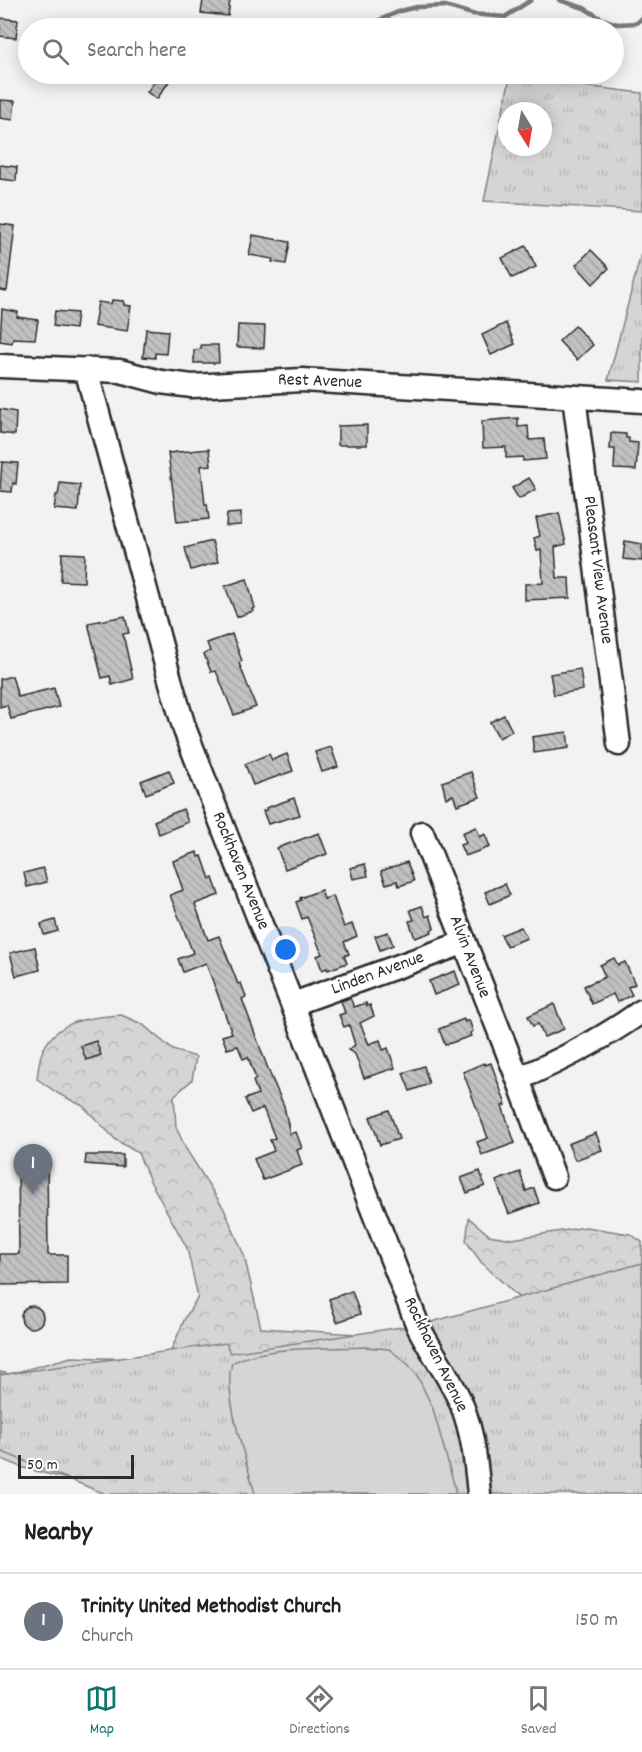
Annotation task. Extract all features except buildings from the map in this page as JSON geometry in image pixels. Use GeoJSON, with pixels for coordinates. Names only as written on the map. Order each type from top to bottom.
{"type":"FeatureCollection","features":[{"type":"Feature","properties":{"kind":"street","name":"Rest Avenue"},"geometry":{"type":"LineString","coordinates":[[0,366],[120,371],[161,382],[192,386],[302,380],[642,401]]}},
{"type":"Feature","properties":{"kind":"street","name":"Rockhaven Avenue"},"geometry":{"type":"LineString","coordinates":[[86,369],[185,730],[418,1326],[461,1402],[472,1441],[479,1494]]}},
{"type":"Feature","properties":{"kind":"street","name":"Pleasant View Avenue"},"geometry":{"type":"LineString","coordinates":[[574,397],[619,744]]}},
{"type":"Feature","properties":{"kind":"street","name":"Alvin Avenue"},"geometry":{"type":"LineString","coordinates":[[422,833],[554,1177]]}},
{"type":"Feature","properties":{"kind":"street","name":"Linden Avenue"},"geometry":{"type":"LineString","coordinates":[[293,1004],[463,943]]}},
{"type":"Feature","properties":{"kind":"street"},"geometry":{"type":"LineString","coordinates":[[518,1079],[576,1053],[642,1011]]}},
{"type":"Feature","properties":{"kind":"green space"},"geometry":{"type":"Polygon","coordinates":[[[509,84],[568,84],[642,93],[642,211],[484,201],[498,134],[498,156],[552,156],[552,102],[505,102],[509,84]]]}},
{"type":"Feature","properties":{"kind":"green space"},"geometry":{"type":"Polygon","coordinates":[[[642,250],[642,382],[608,380],[642,250]]]}},
{"type":"Feature","properties":{"kind":"green space"},"geometry":{"type":"Polygon","coordinates":[[[121,1015],[142,1024],[173,1050],[196,1057],[192,1080],[174,1096],[176,1127],[186,1149],[224,1209],[244,1255],[261,1328],[406,1337],[126,1494],[24,1468],[0,1456],[0,1372],[10,1374],[71,1357],[167,1360],[185,1318],[198,1297],[187,1248],[150,1181],[138,1153],[116,1140],[83,1106],[37,1079],[41,1055],[47,1043],[63,1027],[85,1019],[121,1015]]]}},
{"type":"Feature","properties":{"kind":"green space"},"geometry":{"type":"Polygon","coordinates":[[[469,1218],[489,1235],[512,1239],[586,1227],[630,1234],[642,1242],[642,1494],[509,1319],[518,1297],[481,1262],[466,1241],[469,1218]]]}},
{"type":"Feature","properties":{"kind":"green space"},"geometry":{"type":"Polygon","coordinates":[[[642,1263],[642,1494],[105,1494],[0,1451],[0,1375],[226,1343],[230,1353],[428,1323],[642,1263]]]}},
{"type":"Feature","properties":{"kind":"green space"},"geometry":{"type":"Polygon","coordinates":[[[315,1348],[389,1349],[408,1364],[418,1377],[433,1409],[455,1494],[255,1494],[230,1392],[232,1363],[262,1353],[315,1348]]]}},
{"type":"Feature","properties":{"kind":"waterway"},"geometry":{"type":"LineString","coordinates":[[384,18],[417,7],[445,6],[472,14],[505,17],[531,0]]}},
{"type":"Feature","properties":{"kind":"waterway"},"geometry":{"type":"LineString","coordinates":[[559,0],[584,8],[600,18]]}},
{"type":"Feature","properties":{"kind":"waterway"},"geometry":{"type":"LineString","coordinates":[[624,24],[637,23],[642,18]]}},
{"type":"Feature","properties":{"kind":"place","name":"Trinity United Methodist Church"},"geometry":{"type":"Point","coordinates":[33,1194]}}]}
